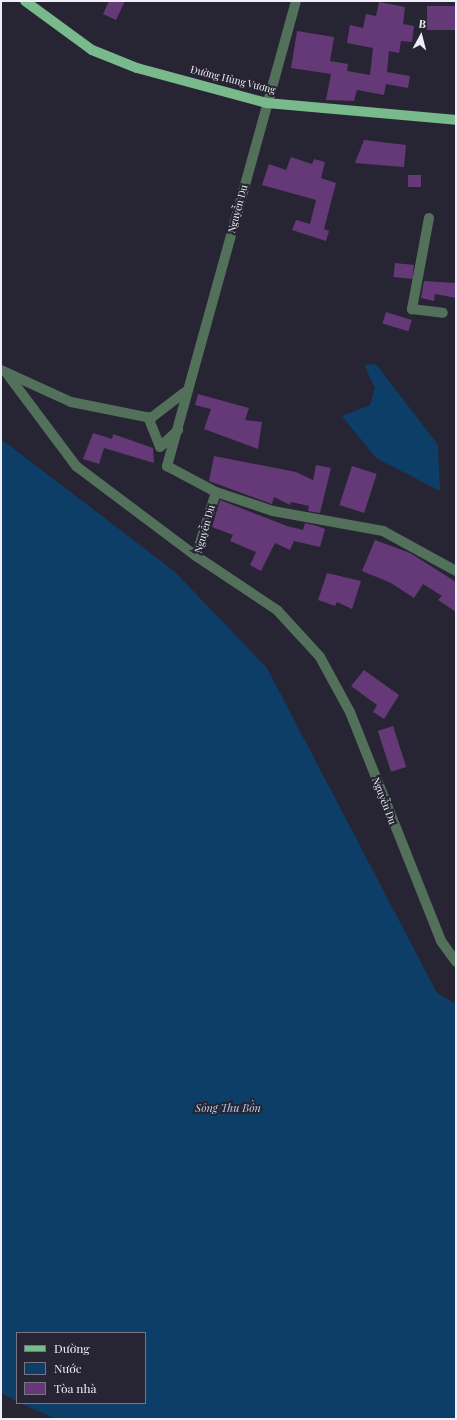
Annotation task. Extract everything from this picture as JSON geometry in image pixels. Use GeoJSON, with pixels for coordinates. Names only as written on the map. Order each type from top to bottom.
{"type":"FeatureCollection","features":[{"type":"Feature","properties":{"kind":"main road","name":"Đường Hùng Vương"},"geometry":{"type":"LineString","coordinates":[[26,1],[92,50],[137,68],[267,102],[456,120]]}},
{"type":"Feature","properties":{"kind":"street","name":"Nguyễn Du"},"geometry":{"type":"LineString","coordinates":[[295,2],[185,392],[178,430],[168,466],[216,492],[196,556],[277,610],[320,657],[350,712],[441,941],[456,962]]}},
{"type":"Feature","properties":{"kind":"street"},"geometry":{"type":"LineString","coordinates":[[429,218],[412,309],[443,313]]}},
{"type":"Feature","properties":{"kind":"street"},"geometry":{"type":"LineString","coordinates":[[4,373],[71,402],[148,417],[165,411],[185,392]]}},
{"type":"Feature","properties":{"kind":"street"},"geometry":{"type":"LineString","coordinates":[[4,373],[76,466],[196,556]]}},
{"type":"Feature","properties":{"kind":"street"},"geometry":{"type":"LineString","coordinates":[[148,417],[160,447],[178,430]]}},
{"type":"Feature","properties":{"kind":"street"},"geometry":{"type":"LineString","coordinates":[[216,492],[274,511],[383,531],[456,571]]}},
{"type":"Feature","properties":{"kind":"water"},"geometry":{"type":"Polygon","coordinates":[[[376,364],[438,445],[440,491],[376,458],[342,416],[370,405],[375,388],[364,365],[376,364]]]}},
{"type":"Feature","properties":{"kind":"water","name":"Sông Thu Bồn"},"geometry":{"type":"Polygon","coordinates":[[[1,439],[174,571],[267,668],[437,993],[456,1004],[456,1419],[56,1419],[22,1404],[146,1404],[146,1332],[16,1332],[16,1400],[1,1393],[1,439]]]}},
{"type":"Feature","properties":{"kind":"building"},"geometry":{"type":"Polygon","coordinates":[[[109,1],[125,1],[116,20],[103,14],[109,1]]]}},
{"type":"Feature","properties":{"kind":"building"},"geometry":{"type":"Polygon","coordinates":[[[379,2],[405,7],[403,24],[414,26],[412,42],[401,41],[399,53],[389,51],[387,72],[410,76],[408,88],[386,84],[384,95],[357,90],[354,101],[326,100],[331,74],[291,68],[297,31],[334,37],[330,61],[348,64],[347,71],[370,75],[373,48],[347,43],[350,25],[363,28],[366,14],[376,16],[379,2]]]}},
{"type":"Feature","properties":{"kind":"building"},"geometry":{"type":"Polygon","coordinates":[[[427,6],[456,6],[456,30],[427,30],[427,6]]]}},
{"type":"Feature","properties":{"kind":"building"},"geometry":{"type":"Polygon","coordinates":[[[364,140],[406,145],[404,167],[355,163],[364,140]]]}},
{"type":"Feature","properties":{"kind":"building"},"geometry":{"type":"Polygon","coordinates":[[[291,157],[312,164],[314,159],[325,162],[321,178],[336,183],[324,229],[329,231],[326,241],[292,230],[296,220],[310,224],[316,200],[262,185],[269,164],[286,170],[291,157]]]}},
{"type":"Feature","properties":{"kind":"building"},"geometry":{"type":"Polygon","coordinates":[[[408,175],[421,175],[421,187],[408,187],[408,175]]]}},
{"type":"Feature","properties":{"kind":"building"},"geometry":{"type":"Polygon","coordinates":[[[395,263],[414,265],[412,279],[394,277],[395,263]]]}},
{"type":"Feature","properties":{"kind":"building"},"geometry":{"type":"Polygon","coordinates":[[[424,281],[456,283],[456,298],[435,294],[434,301],[421,298],[424,281]]]}},
{"type":"Feature","properties":{"kind":"building"},"geometry":{"type":"Polygon","coordinates":[[[386,312],[412,320],[408,331],[382,323],[386,312]]]}},
{"type":"Feature","properties":{"kind":"building"},"geometry":{"type":"Polygon","coordinates":[[[198,394],[249,408],[245,420],[262,422],[258,449],[204,429],[211,409],[195,405],[198,394]]]}},
{"type":"Feature","properties":{"kind":"building"},"geometry":{"type":"Polygon","coordinates":[[[93,433],[112,439],[113,434],[153,448],[154,463],[104,448],[99,464],[83,459],[93,433]]]}},
{"type":"Feature","properties":{"kind":"building"},"geometry":{"type":"Polygon","coordinates":[[[214,456],[296,472],[313,480],[316,465],[331,468],[320,513],[308,511],[309,506],[291,502],[290,505],[274,497],[272,504],[209,481],[214,456]]]}},
{"type":"Feature","properties":{"kind":"building"},"geometry":{"type":"Polygon","coordinates":[[[352,466],[377,474],[364,513],[339,505],[352,466]]]}},
{"type":"Feature","properties":{"kind":"building"},"geometry":{"type":"Polygon","coordinates":[[[220,500],[287,526],[303,530],[305,523],[325,529],[320,547],[294,541],[290,550],[275,543],[261,571],[250,565],[256,552],[230,541],[233,535],[212,527],[220,500]]]}},
{"type":"Feature","properties":{"kind":"building"},"geometry":{"type":"Polygon","coordinates":[[[375,540],[410,553],[456,582],[456,612],[438,600],[442,596],[423,584],[414,598],[391,583],[362,571],[375,540]]]}},
{"type":"Feature","properties":{"kind":"building"},"geometry":{"type":"Polygon","coordinates":[[[327,573],[361,581],[352,609],[337,602],[335,606],[318,600],[327,573]]]}},
{"type":"Feature","properties":{"kind":"building"},"geometry":{"type":"Polygon","coordinates":[[[364,670],[399,695],[384,719],[373,712],[377,705],[351,686],[364,670]]]}},
{"type":"Feature","properties":{"kind":"building"},"geometry":{"type":"Polygon","coordinates":[[[393,726],[406,767],[391,772],[378,731],[393,726]]]}}]}
